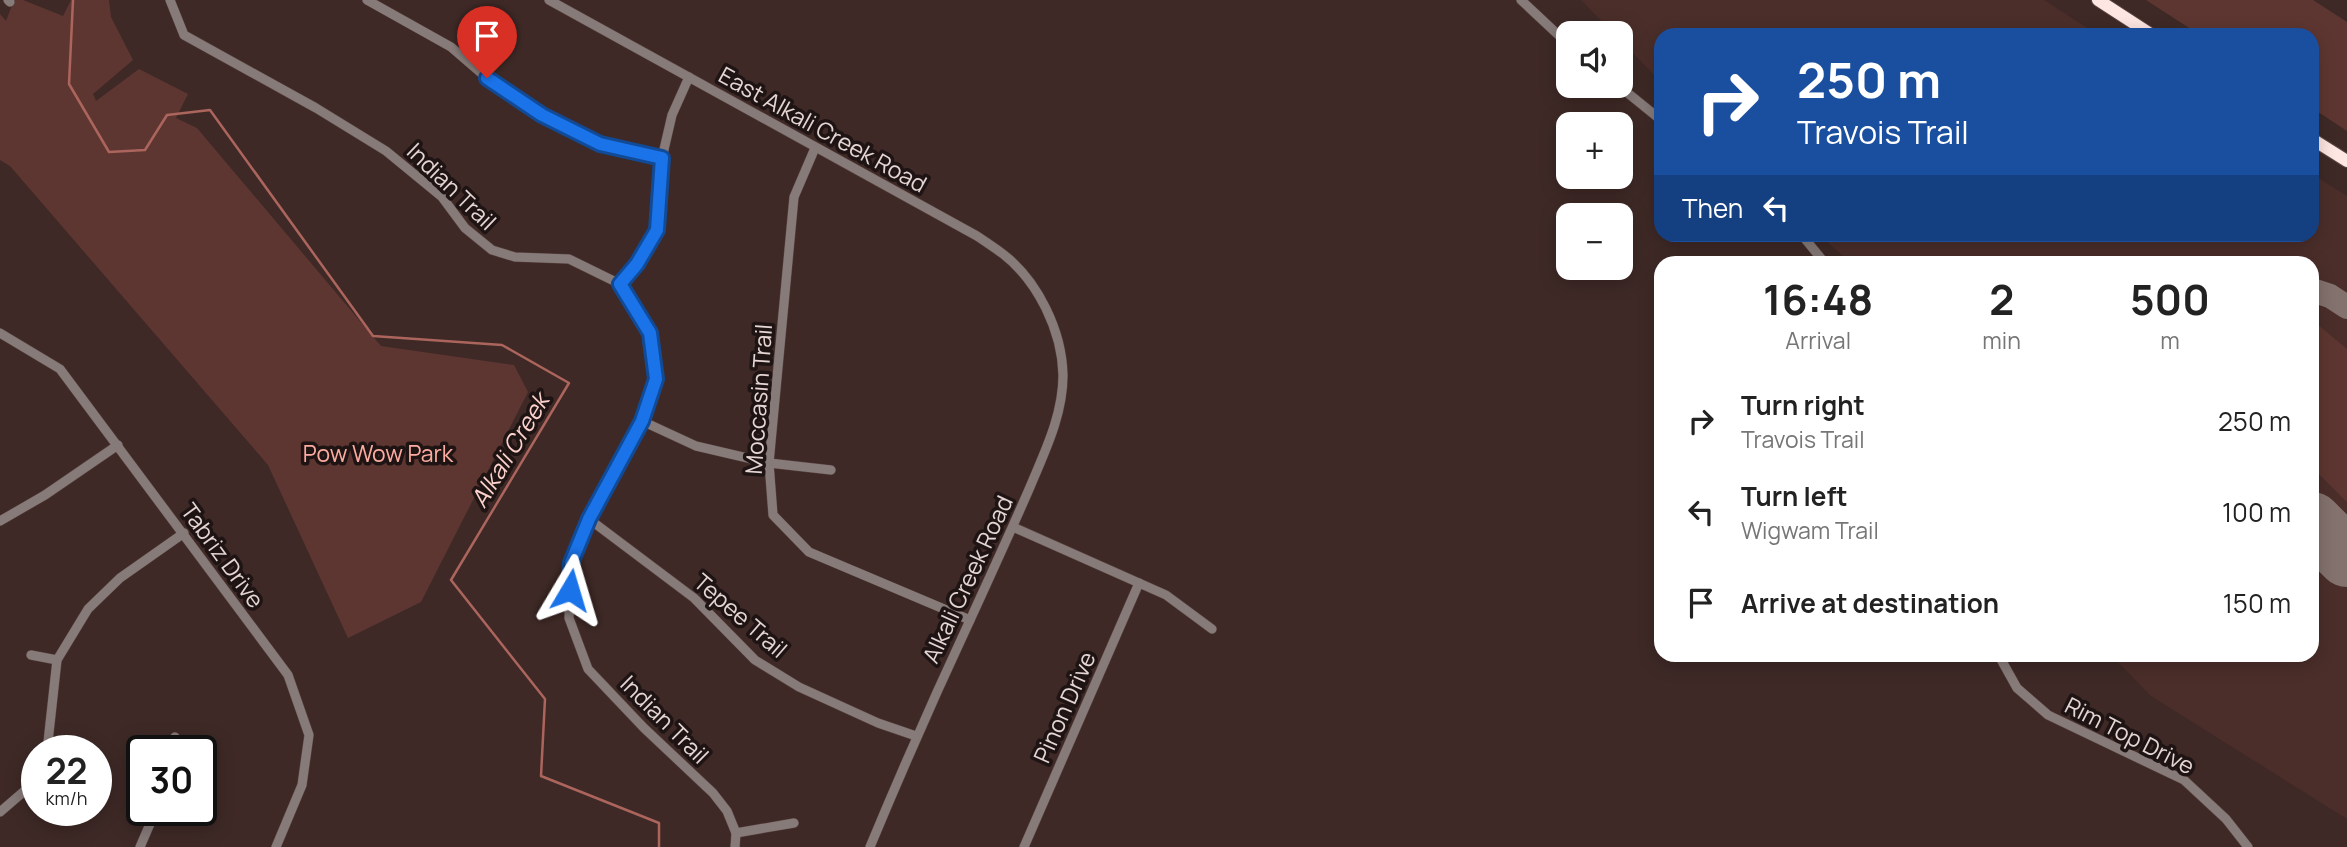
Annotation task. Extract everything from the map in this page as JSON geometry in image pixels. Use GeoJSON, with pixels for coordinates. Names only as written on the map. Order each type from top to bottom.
{"type":"FeatureCollection","features":[{"type":"Feature","properties":{"kind":"highway"},"geometry":{"type":"LineString","coordinates":[[2098,0],[2141,28]]}},
{"type":"Feature","properties":{"kind":"highway"},"geometry":{"type":"LineString","coordinates":[[2319,143],[2347,161]]}},
{"type":"Feature","properties":{"kind":"street","name":"Indian Trail"},"geometry":{"type":"LineString","coordinates":[[170,0],[184,35],[316,108],[386,151],[442,197],[465,228],[492,250],[514,257],[569,259],[620,284],[650,333],[656,379],[642,421],[589,519],[571,563],[569,618],[588,669],[644,728],[713,793],[727,811],[736,833]]}},
{"type":"Feature","properties":{"kind":"street"},"geometry":{"type":"LineString","coordinates":[[368,0],[451,47],[487,78],[542,115],[600,144],[662,158]]}},
{"type":"Feature","properties":{"kind":"street","name":"East Alkali Creek Road"},"geometry":{"type":"LineString","coordinates":[[550,0],[977,236],[1004,255],[1034,289],[1051,320]]}},
{"type":"Feature","properties":{"kind":"street"},"geometry":{"type":"LineString","coordinates":[[1521,0],[1556,33]]}},
{"type":"Feature","properties":{"kind":"street"},"geometry":{"type":"LineString","coordinates":[[620,284],[637,264],[657,230],[662,158],[672,115],[689,77]]}},
{"type":"Feature","properties":{"kind":"street"},"geometry":{"type":"LineString","coordinates":[[1633,97],[1654,114]]}},
{"type":"Feature","properties":{"kind":"street","name":"Moccasin Trail"},"geometry":{"type":"LineString","coordinates":[[815,148],[794,197],[769,463],[773,515],[809,552],[970,620]]}},
{"type":"Feature","properties":{"kind":"street"},"geometry":{"type":"LineString","coordinates":[[1808,242],[1819,256]]}},
{"type":"Feature","properties":{"kind":"street","name":"Alkali Creek Road"},"geometry":{"type":"LineString","coordinates":[[870,847],[916,736],[1013,527],[1051,437],[1060,405],[1063,374],[1051,320]]}},
{"type":"Feature","properties":{"kind":"street","name":"Tabriz Drive"},"geometry":{"type":"LineString","coordinates":[[0,333],[60,369],[288,675],[309,735],[302,785],[276,847]]}},
{"type":"Feature","properties":{"kind":"street"},"geometry":{"type":"LineString","coordinates":[[642,421],[696,446],[769,463],[831,470]]}},
{"type":"Feature","properties":{"kind":"street"},"geometry":{"type":"LineString","coordinates":[[0,521],[45,495],[118,445]]}},
{"type":"Feature","properties":{"kind":"street","name":"Tepee Trail"},"geometry":{"type":"LineString","coordinates":[[589,519],[694,598],[755,660],[799,687],[878,723],[916,736]]}},
{"type":"Feature","properties":{"kind":"street"},"geometry":{"type":"LineString","coordinates":[[1013,527],[1166,595],[1212,629]]}},
{"type":"Feature","properties":{"kind":"street"},"geometry":{"type":"LineString","coordinates":[[49,735],[58,660],[88,609],[120,578],[184,533]]}},
{"type":"Feature","properties":{"kind":"street","name":"Pinon Drive"},"geometry":{"type":"LineString","coordinates":[[1024,847],[1139,583]]}},
{"type":"Feature","properties":{"kind":"street"},"geometry":{"type":"LineString","coordinates":[[31,655],[58,660]]}},
{"type":"Feature","properties":{"kind":"street","name":"Rim Top Drive"},"geometry":{"type":"LineString","coordinates":[[2002,662],[2017,688],[2048,715],[2184,780],[2226,819],[2248,847]]}},
{"type":"Feature","properties":{"kind":"street"},"geometry":{"type":"LineString","coordinates":[[0,812],[21,794]]}},
{"type":"Feature","properties":{"kind":"street"},"geometry":{"type":"LineString","coordinates":[[735,847],[736,833],[794,823]]}},
{"type":"Feature","properties":{"kind":"street"},"geometry":{"type":"LineString","coordinates":[[139,847],[149,826]]}},
{"type":"Feature","properties":{"kind":"shaded area"},"geometry":{"type":"Polygon","coordinates":[[[1581,0],[2044,0],[2087,28],[1654,28],[1654,75],[1633,53],[1633,21],[1601,21],[1581,0]]]}},
{"type":"Feature","properties":{"kind":"shaded area"},"geometry":{"type":"Polygon","coordinates":[[[2319,178],[2347,196],[2347,819],[2151,696],[2118,662],[2319,662],[2319,256],[1843,256],[1828,242],[2319,242],[2319,178]]]}},
{"type":"Feature","properties":{"kind":"green space","name":"Pow Wow Park"},"geometry":{"type":"Polygon","coordinates":[[[14,0],[23,0],[63,16],[71,0],[109,0],[111,17],[133,60],[93,94],[96,101],[139,69],[188,94],[176,118],[197,128],[381,346],[514,365],[528,392],[421,602],[348,638],[268,465],[10,166],[0,160],[0,14],[6,21],[14,0]]]}},
{"type":"Feature","properties":{"kind":"green space"},"geometry":{"type":"Polygon","coordinates":[[[2146,0],[2313,0],[2347,22],[2347,131],[2319,113],[2319,28],[2189,28],[2146,0]]]}},
{"type":"Feature","properties":{"kind":"green space"},"geometry":{"type":"Polygon","coordinates":[[[2319,326],[2347,349],[2347,502],[2319,474],[2319,326]]]}},
{"type":"Feature","properties":{"kind":"waterway","name":"Alkali Creek"},"geometry":{"type":"LineString","coordinates":[[73,0],[69,84],[109,152],[145,150],[167,115],[210,110],[373,336],[502,345],[569,383],[451,580],[545,699],[541,776],[659,823],[659,847]]}},
{"type":"Feature","properties":{"kind":"taxiway"},"geometry":{"type":"LineString","coordinates":[[2319,292],[2347,307]]}},
{"type":"Feature","properties":{"kind":"runway"},"geometry":{"type":"LineString","coordinates":[[2319,529],[2347,557]]}},
{"type":"Feature","properties":{"kind":"route"},"geometry":{"type":"LineString","coordinates":[[487,78],[542,115],[600,144],[662,158],[657,230],[637,264],[620,284],[650,333],[656,379],[642,421],[589,519],[571,563],[570,590]]}}]}
